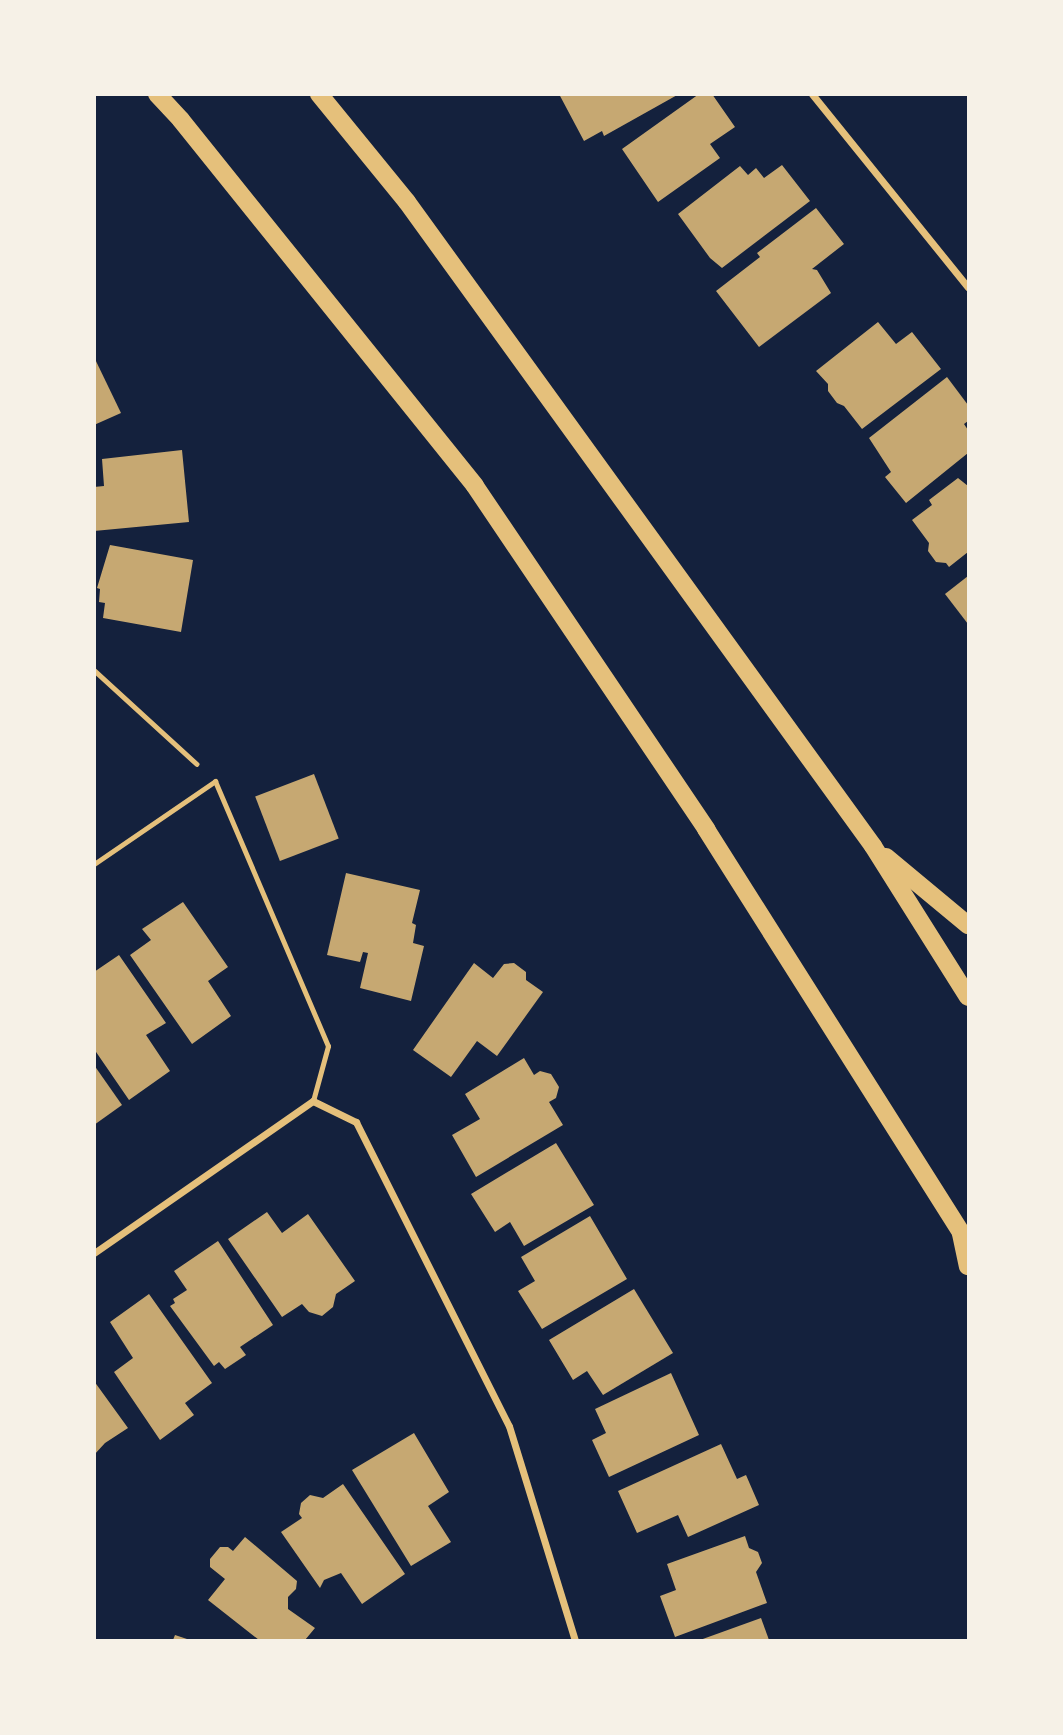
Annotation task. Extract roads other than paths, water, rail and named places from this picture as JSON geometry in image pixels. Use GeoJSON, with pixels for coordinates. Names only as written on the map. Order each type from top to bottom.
{"type":"FeatureCollection","features":[{"type":"Feature","properties":{"kind":"main road"},"geometry":{"type":"LineString","coordinates":[[157,94],[181,120],[475,486],[706,829],[965,1237],[968,1266]]}},
{"type":"Feature","properties":{"kind":"main road"},"geometry":{"type":"LineString","coordinates":[[319,94],[407,202],[873,846],[968,997]]}},
{"type":"Feature","properties":{"kind":"main road"},"geometry":{"type":"LineString","coordinates":[[873,846],[968,925]]}},
{"type":"Feature","properties":{"kind":"street"},"geometry":{"type":"LineString","coordinates":[[812,94],[968,287]]}},
{"type":"Feature","properties":{"kind":"street"},"geometry":{"type":"LineString","coordinates":[[94,1253],[313,1101],[356,1122],[509,1426],[575,1640]]}},
{"type":"Feature","properties":{"kind":"lane"},"geometry":{"type":"LineString","coordinates":[[94,864],[215,781],[328,1046],[313,1101]]}}]}
